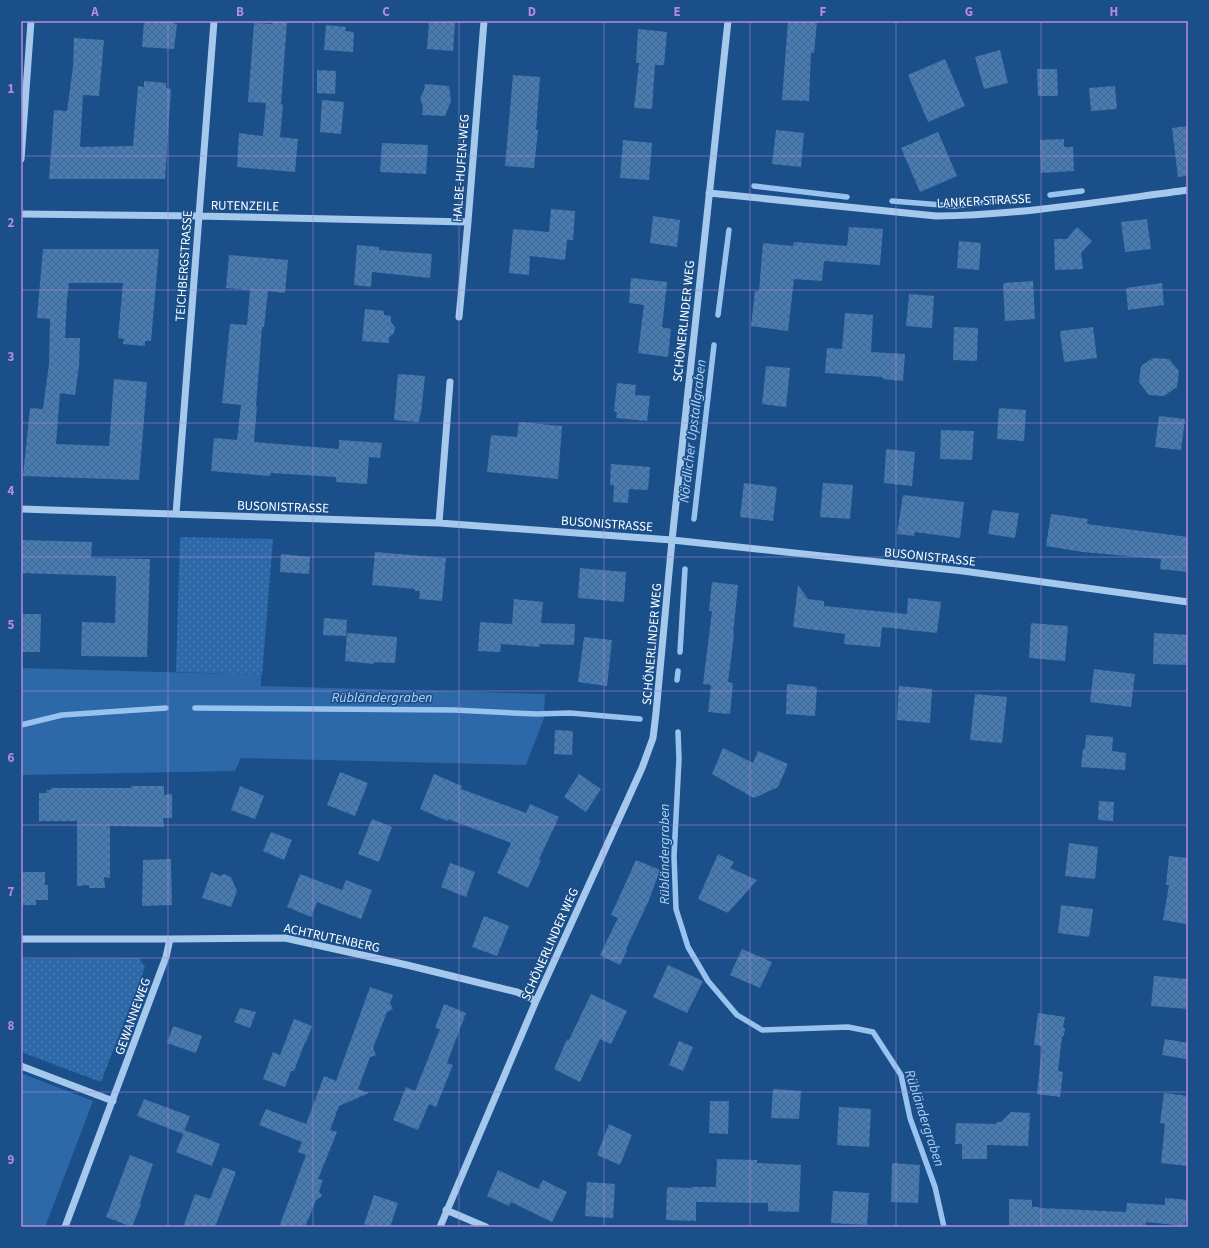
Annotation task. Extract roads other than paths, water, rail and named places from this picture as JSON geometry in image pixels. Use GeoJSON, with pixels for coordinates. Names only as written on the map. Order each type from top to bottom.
{"type":"FeatureCollection","features":[{"type":"Feature","properties":{"kind":"street"},"geometry":{"type":"LineString","coordinates":[[21,159],[32,21]]}},
{"type":"Feature","properties":{"kind":"street","name":"TEICHBERGSTRASSE"},"geometry":{"type":"LineString","coordinates":[[176,514],[214,21]]}},
{"type":"Feature","properties":{"kind":"street","name":"HALBE-HUFEN-WEG"},"geometry":{"type":"LineString","coordinates":[[459,317],[484,21]]}},
{"type":"Feature","properties":{"kind":"street","name":"SCHÖNERLINDER WEG"},"geometry":{"type":"LineString","coordinates":[[440,1227],[536,1001],[642,768],[653,738],[672,540],[728,21]]}},
{"type":"Feature","properties":{"kind":"street","name":"LANKER STRASSE"},"geometry":{"type":"LineString","coordinates":[[709,193],[936,216],[1007,213],[1188,190]]}},
{"type":"Feature","properties":{"kind":"street","name":"RUTENZEILE"},"geometry":{"type":"LineString","coordinates":[[21,214],[468,222]]}},
{"type":"Feature","properties":{"kind":"street"},"geometry":{"type":"LineString","coordinates":[[439,523],[450,382]]}},
{"type":"Feature","properties":{"kind":"street","name":"BUSONISTRASSE"},"geometry":{"type":"LineString","coordinates":[[21,509],[439,523],[672,540],[963,572],[1188,602]]}},
{"type":"Feature","properties":{"kind":"street","name":"ACHTRUTENBERG"},"geometry":{"type":"LineString","coordinates":[[21,939],[285,938],[407,965],[517,992],[536,1001]]}},
{"type":"Feature","properties":{"kind":"street","name":"GEWANNEWEG"},"geometry":{"type":"LineString","coordinates":[[65,1227],[166,957],[170,939]]}},
{"type":"Feature","properties":{"kind":"street"},"geometry":{"type":"LineString","coordinates":[[21,1066],[113,1101]]}},
{"type":"Feature","properties":{"kind":"street"},"geometry":{"type":"LineString","coordinates":[[446,1210],[486,1227]]}},
{"type":"Feature","properties":{"kind":"waterway","name":"Nördlicher Upstallgraben"},"geometry":{"type":"LineString","coordinates":[[754,186],[847,197]]}},
{"type":"Feature","properties":{"kind":"waterway","name":"Nördlicher Upstallgraben"},"geometry":{"type":"LineString","coordinates":[[1050,195],[1082,191]]}},
{"type":"Feature","properties":{"kind":"waterway","name":"Nördlicher Upstallgraben"},"geometry":{"type":"LineString","coordinates":[[892,201],[954,206],[1023,198]]}},
{"type":"Feature","properties":{"kind":"waterway","name":"Nördlicher Upstallgraben"},"geometry":{"type":"LineString","coordinates":[[718,315],[729,230]]}},
{"type":"Feature","properties":{"kind":"waterway","name":"Nördlicher Upstallgraben"},"geometry":{"type":"LineString","coordinates":[[694,519],[714,345]]}},
{"type":"Feature","properties":{"kind":"waterway","name":"Nördlicher Upstallgraben"},"geometry":{"type":"LineString","coordinates":[[680,652],[685,569]]}},
{"type":"Feature","properties":{"kind":"waterway","name":"Nördlicher Upstallgraben"},"geometry":{"type":"LineString","coordinates":[[677,680],[678,671]]}},
{"type":"Feature","properties":{"kind":"waterway","name":"Rübländergraben"},"geometry":{"type":"LineString","coordinates":[[21,725],[62,715],[166,708]]}},
{"type":"Feature","properties":{"kind":"waterway","name":"Rübländergraben"},"geometry":{"type":"LineString","coordinates":[[195,708],[454,710],[536,714],[570,713],[640,719]]}},
{"type":"Feature","properties":{"kind":"waterway","name":"Rübländergraben"},"geometry":{"type":"LineString","coordinates":[[678,732],[679,759],[674,856],[676,909],[688,947],[708,981],[737,1015],[762,1030],[848,1027],[873,1032],[901,1075],[910,1118],[935,1187],[944,1227]]}}]}
